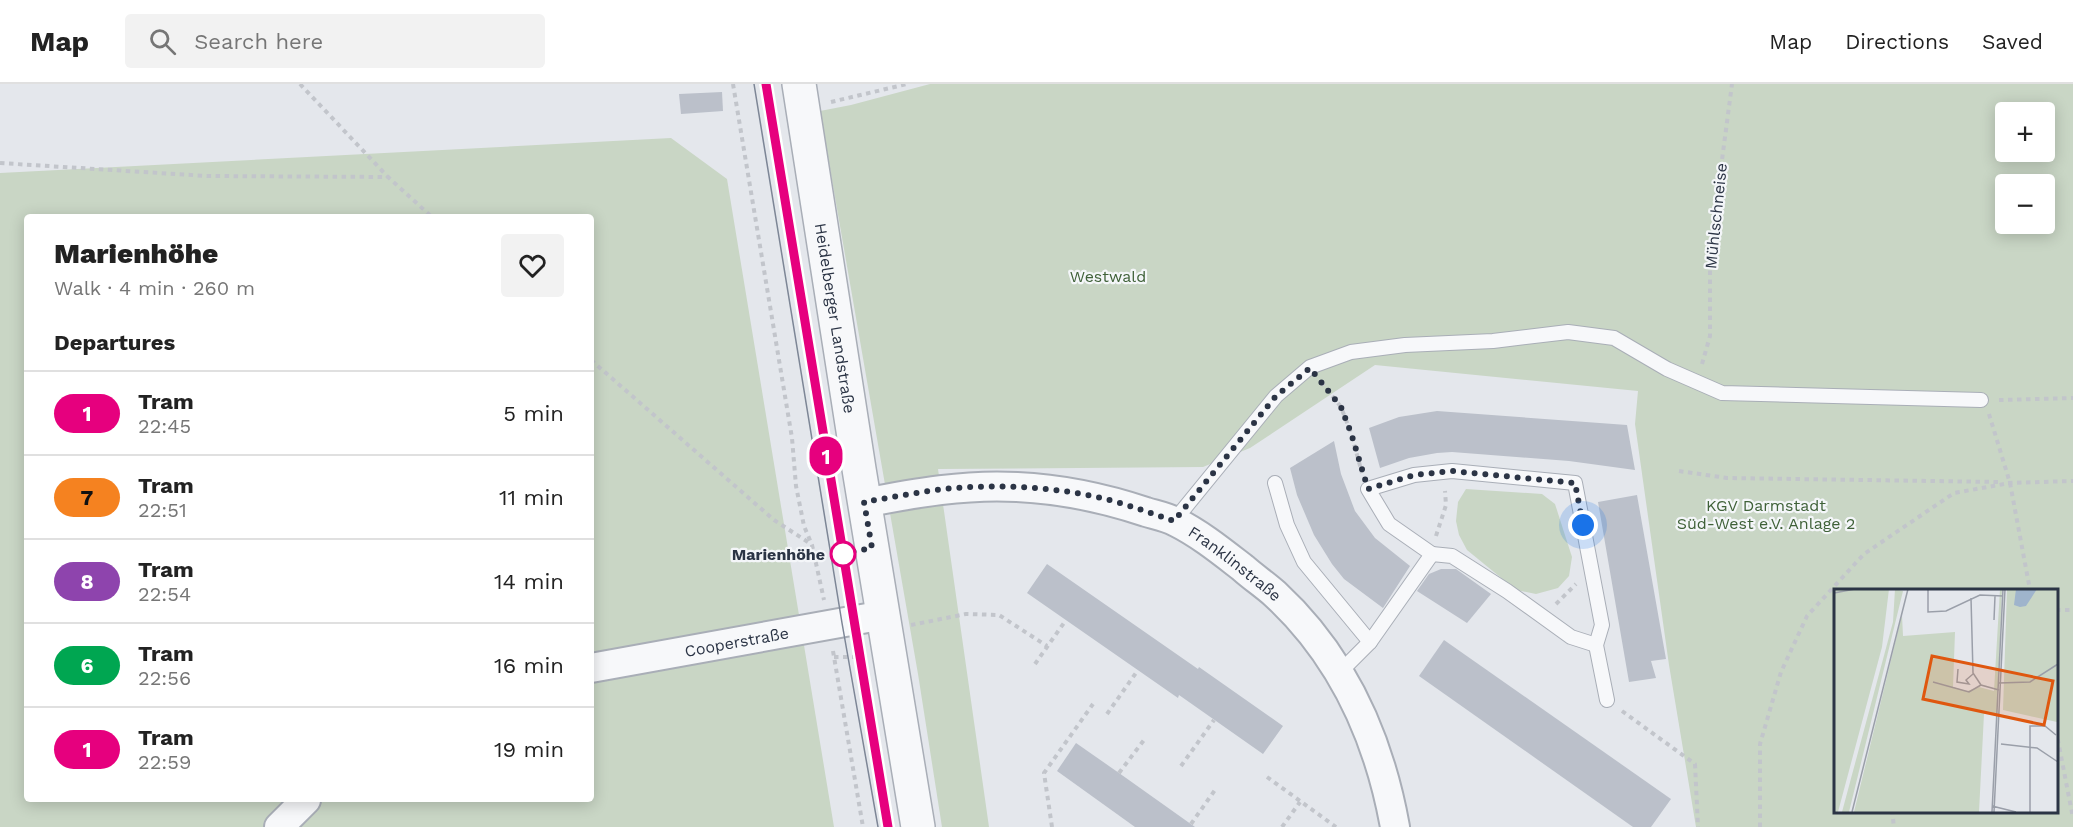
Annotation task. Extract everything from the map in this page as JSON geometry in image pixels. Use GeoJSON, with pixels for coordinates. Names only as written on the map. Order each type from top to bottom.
{"type":"FeatureCollection","features":[{"type":"Feature","properties":{"kind":"street","name":"Heidelberger Landstraße"},"geometry":{"type":"LineString","coordinates":[[801,95],[864,502],[897,620],[891,660],[918,827]]}},
{"type":"Feature","properties":{"kind":"street","name":"Franklinstraße"},"geometry":{"type":"LineString","coordinates":[[864,502],[953,489],[1016,486],[1054,490],[1113,501],[1174,521],[1204,538],[1274,593],[1308,629],[1351,691],[1380,761],[1395,827]]}},
{"type":"Feature","properties":{"kind":"street","name":"Cooperstraße"},"geometry":{"type":"LineString","coordinates":[[594,668],[897,620]]}},
{"type":"Feature","properties":{"kind":"street"},"geometry":{"type":"LineString","coordinates":[[279,827],[304,802]]}},
{"type":"Feature","properties":{"kind":"lane"},"geometry":{"type":"LineString","coordinates":[[1174,521],[1276,396],[1310,368],[1351,352],[1405,345],[1493,341],[1568,332],[1614,338],[1667,369],[1722,393],[1981,400]]}},
{"type":"Feature","properties":{"kind":"lane"},"geometry":{"type":"LineString","coordinates":[[1596,645],[1571,637],[1452,556],[1432,554],[1389,524],[1368,489],[1414,475],[1444,471],[1575,483],[1602,625],[1596,645],[1607,700]]}},
{"type":"Feature","properties":{"kind":"lane"},"geometry":{"type":"LineString","coordinates":[[1275,483],[1287,525],[1304,562],[1370,642]]}},
{"type":"Feature","properties":{"kind":"lane"},"geometry":{"type":"LineString","coordinates":[[1339,673],[1370,642],[1432,554]]}},
{"type":"Feature","properties":{"kind":"path"},"geometry":{"type":"LineString","coordinates":[[300,84],[388,177],[429,214]]}},
{"type":"Feature","properties":{"kind":"path"},"geometry":{"type":"LineString","coordinates":[[733,84],[792,438],[796,486],[804,526],[812,545],[821,586]]}},
{"type":"Feature","properties":{"kind":"path"},"geometry":{"type":"LineString","coordinates":[[801,95],[836,102],[907,84]]}},
{"type":"Feature","properties":{"kind":"path","name":"Mühlschneise"},"geometry":{"type":"LineString","coordinates":[[1697,382],[1710,336],[1710,251],[1732,84]]}},
{"type":"Feature","properties":{"kind":"path"},"geometry":{"type":"LineString","coordinates":[[0,163],[207,176],[388,177]]}},
{"type":"Feature","properties":{"kind":"path"},"geometry":{"type":"LineString","coordinates":[[594,363],[774,520],[812,545]]}},
{"type":"Feature","properties":{"kind":"path"},"geometry":{"type":"LineString","coordinates":[[1310,368],[1341,407],[1368,489]]}},
{"type":"Feature","properties":{"kind":"path"},"geometry":{"type":"LineString","coordinates":[[2030,589],[2010,483],[1989,416],[1981,400],[2073,398]]}},
{"type":"Feature","properties":{"kind":"path"},"geometry":{"type":"LineString","coordinates":[[1432,554],[1446,505],[1444,471]]}},
{"type":"Feature","properties":{"kind":"path"},"geometry":{"type":"LineString","coordinates":[[1679,471],[1728,478],[2010,483],[2073,481]]}},
{"type":"Feature","properties":{"kind":"path"},"geometry":{"type":"LineString","coordinates":[[1760,827],[1760,744],[1781,672],[1807,616],[1864,554],[1954,493],[2010,483]]}},
{"type":"Feature","properties":{"kind":"path"},"geometry":{"type":"LineString","coordinates":[[1542,616],[1571,591],[1591,565]]}},
{"type":"Feature","properties":{"kind":"path"},"geometry":{"type":"LineString","coordinates":[[897,620],[966,614],[999,615],[1047,646]]}},
{"type":"Feature","properties":{"kind":"path"},"geometry":{"type":"LineString","coordinates":[[1035,664],[1066,620]]}},
{"type":"Feature","properties":{"kind":"path"},"geometry":{"type":"LineString","coordinates":[[834,657],[863,827]]}},
{"type":"Feature","properties":{"kind":"path"},"geometry":{"type":"LineString","coordinates":[[1107,714],[1138,670]]}},
{"type":"Feature","properties":{"kind":"path"},"geometry":{"type":"LineString","coordinates":[[1607,700],[1695,764],[1698,827]]}},
{"type":"Feature","properties":{"kind":"path"},"geometry":{"type":"LineString","coordinates":[[1052,827],[1044,773],[1093,704]]}},
{"type":"Feature","properties":{"kind":"path"},"geometry":{"type":"LineString","coordinates":[[1181,766],[1214,720]]}},
{"type":"Feature","properties":{"kind":"path"},"geometry":{"type":"LineString","coordinates":[[2058,739],[2071,794],[2073,818]]}},
{"type":"Feature","properties":{"kind":"path"},"geometry":{"type":"LineString","coordinates":[[1119,773],[1144,740]]}},
{"type":"Feature","properties":{"kind":"path"},"geometry":{"type":"LineString","coordinates":[[1267,777],[1336,827]]}},
{"type":"Feature","properties":{"kind":"path"},"geometry":{"type":"LineString","coordinates":[[1191,824],[1215,790]]}},
{"type":"Feature","properties":{"kind":"path"},"geometry":{"type":"LineString","coordinates":[[1282,827],[1300,802]]}},
{"type":"Feature","properties":{"kind":"path"},"geometry":{"type":"LineString","coordinates":[[1892,812],[1894,827]]}},
{"type":"Feature","properties":{"kind":"green space","name":"Westwald"},"geometry":{"type":"Polygon","coordinates":[[[930,84],[2073,84],[2073,827],[1696,827],[1669,665],[1635,424],[1638,391],[1375,365],[1250,448],[1203,467],[938,469],[989,827],[942,827],[918,674],[820,111],[930,84]]]}},
{"type":"Feature","properties":{"kind":"green space"},"geometry":{"type":"Polygon","coordinates":[[[671,138],[727,179],[834,827],[0,827],[0,173],[671,138]]]}},
{"type":"Feature","properties":{"kind":"green space"},"geometry":{"type":"Polygon","coordinates":[[[1466,489],[1542,494],[1555,504],[1572,557],[1569,576],[1558,588],[1536,594],[1516,590],[1467,550],[1459,535],[1456,521],[1458,502],[1466,489]]]}},
{"type":"Feature","properties":{"kind":"building"},"geometry":{"type":"Polygon","coordinates":[[[722,92],[723,111],[681,114],[679,94],[722,92]]]}},
{"type":"Feature","properties":{"kind":"building"},"geometry":{"type":"Polygon","coordinates":[[[1437,411],[1627,425],[1635,470],[1569,461],[1452,452],[1409,458],[1380,468],[1369,428],[1399,417],[1437,411]]]}},
{"type":"Feature","properties":{"kind":"building"},"geometry":{"type":"Polygon","coordinates":[[[1334,441],[1341,474],[1355,511],[1375,538],[1410,566],[1383,608],[1344,579],[1332,564],[1314,535],[1297,495],[1290,468],[1334,441]]]}},
{"type":"Feature","properties":{"kind":"building"},"geometry":{"type":"Polygon","coordinates":[[[1637,495],[1666,659],[1651,661],[1656,678],[1629,682],[1598,502],[1637,495]]]}},
{"type":"Feature","properties":{"kind":"building"},"geometry":{"type":"Polygon","coordinates":[[[1047,564],[1283,726],[1263,754],[1027,593],[1047,564]]]}},
{"type":"Feature","properties":{"kind":"building"},"geometry":{"type":"Polygon","coordinates":[[[1441,569],[1456,569],[1491,594],[1467,623],[1417,591],[1429,574],[1441,569]]]}},
{"type":"Feature","properties":{"kind":"building"},"geometry":{"type":"Polygon","coordinates":[[[1444,640],[1671,799],[1651,827],[1633,827],[1419,676],[1444,640]]]}},
{"type":"Feature","properties":{"kind":"building"},"geometry":{"type":"Polygon","coordinates":[[[1076,743],[1195,827],[1135,827],[1057,771],[1076,743]]]}},
{"type":"Feature","properties":{"kind":"tram line"},"geometry":{"type":"LineString","coordinates":[[754,84],[842,623],[878,827]]}},
{"type":"Feature","properties":{"kind":"tram line"},"geometry":{"type":"LineString","coordinates":[[766,84],[888,827]]}},
{"type":"Feature","properties":{"kind":"tram line","name":"1"},"geometry":{"type":"LineString","coordinates":[[766,84],[888,827]]}},
{"type":"Feature","properties":{"kind":"place","name":"Marienhöhe"},"geometry":{"type":"Point","coordinates":[843,554]}},
{"type":"Feature","properties":{"kind":"route"},"geometry":{"type":"LineString","coordinates":[[843,554],[872,548],[864,502],[971,487],[1016,486],[1054,490],[1113,501],[1174,521],[1276,396],[1310,368],[1341,407],[1368,489],[1414,475],[1452,471],[1575,483],[1583,525]]}},
{"type":"Feature","properties":{"kind":"park label","name":"KGV Darmstadt Süd-West e.V. Anlage 2"},"geometry":{"type":"Point","coordinates":[1766,514]}}]}
